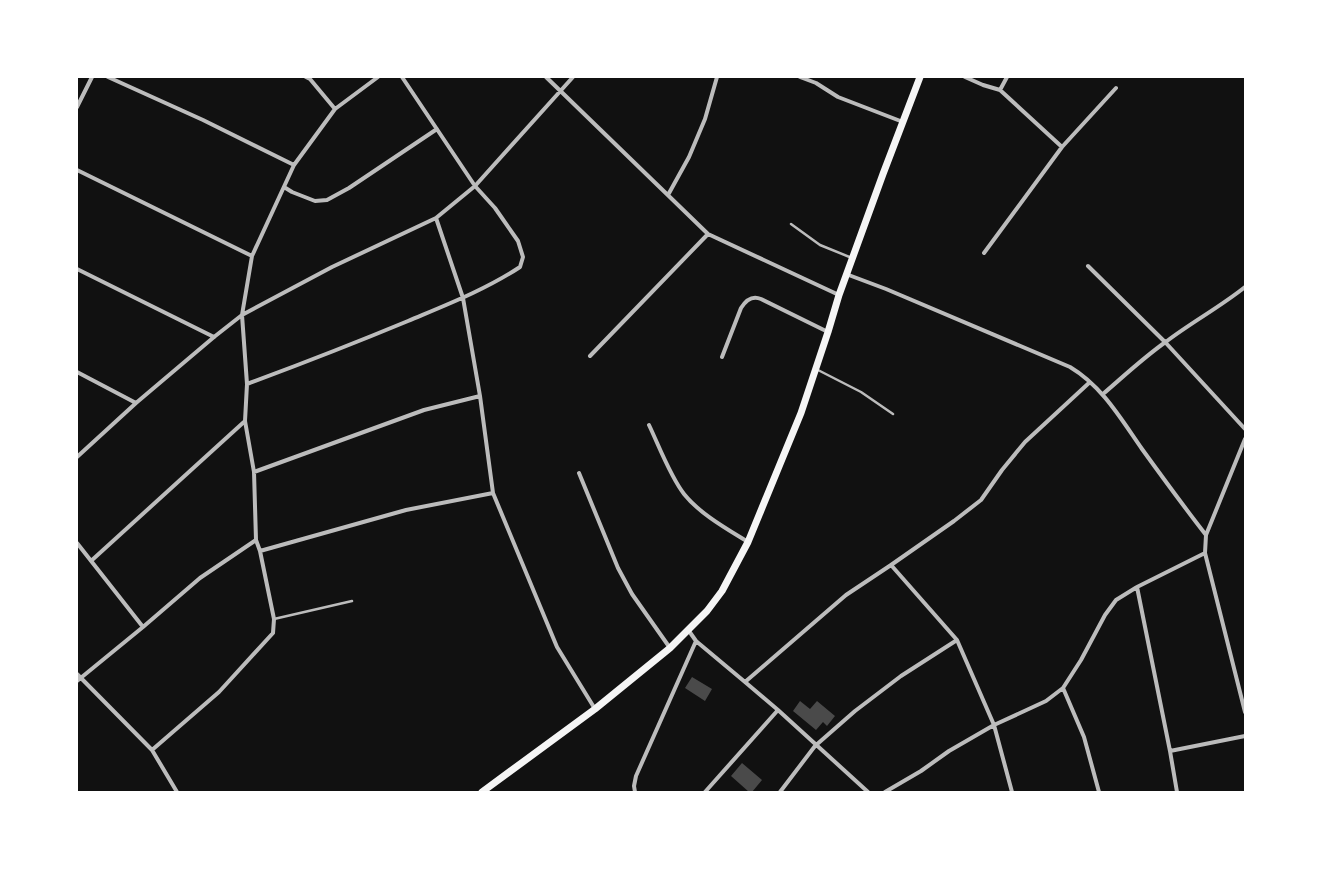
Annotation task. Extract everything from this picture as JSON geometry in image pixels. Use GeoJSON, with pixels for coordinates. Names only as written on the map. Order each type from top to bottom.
{"type":"FeatureCollection","features":[{"type":"Feature","properties":{"kind":"main road"},"geometry":{"type":"LineString","coordinates":[[482,792],[596,709],[670,648],[689,631],[722,591],[748,542],[801,413],[846,274],[920,77]]}},
{"type":"Feature","properties":{"kind":"street"},"geometry":{"type":"LineString","coordinates":[[77,107],[92,77]]}},
{"type":"Feature","properties":{"kind":"street"},"geometry":{"type":"LineString","coordinates":[[108,77],[203,120],[294,166]]}},
{"type":"Feature","properties":{"kind":"street"},"geometry":{"type":"LineString","coordinates":[[152,750],[219,692],[273,633],[274,619],[260,551],[256,540],[254,472],[246,421],[247,384],[242,315],[252,256],[294,166],[335,109],[378,77]]}},
{"type":"Feature","properties":{"kind":"street"},"geometry":{"type":"LineString","coordinates":[[247,384],[317,358],[463,298],[501,280],[520,268],[523,257],[518,241],[495,208],[475,186],[402,77]]}},
{"type":"Feature","properties":{"kind":"street"},"geometry":{"type":"LineString","coordinates":[[546,77],[708,234],[839,295]]}},
{"type":"Feature","properties":{"kind":"street"},"geometry":{"type":"LineString","coordinates":[[77,458],[136,403],[242,315],[332,267],[436,218],[475,186],[573,77]]}},
{"type":"Feature","properties":{"kind":"street"},"geometry":{"type":"LineString","coordinates":[[668,194],[688,157],[705,119],[717,77]]}},
{"type":"Feature","properties":{"kind":"street"},"geometry":{"type":"LineString","coordinates":[[800,77],[816,83],[838,96],[903,122]]}},
{"type":"Feature","properties":{"kind":"street"},"geometry":{"type":"LineString","coordinates":[[966,77],[983,85],[1000,90],[1062,147]]}},
{"type":"Feature","properties":{"kind":"street"},"geometry":{"type":"LineString","coordinates":[[1000,90],[1007,77]]}},
{"type":"Feature","properties":{"kind":"street"},"geometry":{"type":"LineString","coordinates":[[308,78],[335,109]]}},
{"type":"Feature","properties":{"kind":"street"},"geometry":{"type":"LineString","coordinates":[[984,253],[1062,147],[1116,88]]}},
{"type":"Feature","properties":{"kind":"street"},"geometry":{"type":"LineString","coordinates":[[284,187],[292,192],[315,200],[327,200],[349,188],[437,129]]}},
{"type":"Feature","properties":{"kind":"street"},"geometry":{"type":"LineString","coordinates":[[77,170],[252,256]]}},
{"type":"Feature","properties":{"kind":"street"},"geometry":{"type":"LineString","coordinates":[[436,218],[463,298],[480,396],[493,493],[557,647],[596,709]]}},
{"type":"Feature","properties":{"kind":"street"},"geometry":{"type":"LineString","coordinates":[[590,356],[708,234]]}},
{"type":"Feature","properties":{"kind":"street"},"geometry":{"type":"LineString","coordinates":[[1088,266],[1165,342],[1245,429]]}},
{"type":"Feature","properties":{"kind":"street"},"geometry":{"type":"LineString","coordinates":[[77,269],[214,337]]}},
{"type":"Feature","properties":{"kind":"street"},"geometry":{"type":"LineString","coordinates":[[846,274],[886,289],[1070,367],[1080,373],[1103,394],[1206,535]]}},
{"type":"Feature","properties":{"kind":"street"},"geometry":{"type":"LineString","coordinates":[[1103,394],[1165,342],[1197,319],[1230,300],[1245,287]]}},
{"type":"Feature","properties":{"kind":"street"},"geometry":{"type":"LineString","coordinates":[[722,357],[740,308],[751,298],[756,297],[761,299],[828,332]]}},
{"type":"Feature","properties":{"kind":"street"},"geometry":{"type":"LineString","coordinates":[[77,372],[136,403]]}},
{"type":"Feature","properties":{"kind":"street"},"geometry":{"type":"LineString","coordinates":[[745,682],[846,595],[954,521],[981,500],[1002,470],[1025,442],[1090,382]]}},
{"type":"Feature","properties":{"kind":"street"},"geometry":{"type":"LineString","coordinates":[[254,472],[424,410],[480,396]]}},
{"type":"Feature","properties":{"kind":"street"},"geometry":{"type":"LineString","coordinates":[[91,561],[246,421]]}},
{"type":"Feature","properties":{"kind":"street"},"geometry":{"type":"LineString","coordinates":[[649,425],[671,472],[684,494],[710,518],[748,542]]}},
{"type":"Feature","properties":{"kind":"street"},"geometry":{"type":"LineString","coordinates":[[1245,439],[1206,535],[1205,553],[1245,712]]}},
{"type":"Feature","properties":{"kind":"street"},"geometry":{"type":"LineString","coordinates":[[579,473],[621,574],[632,594],[670,648]]}},
{"type":"Feature","properties":{"kind":"street"},"geometry":{"type":"LineString","coordinates":[[260,551],[323,532],[406,510],[493,493]]}},
{"type":"Feature","properties":{"kind":"street"},"geometry":{"type":"LineString","coordinates":[[79,680],[200,578],[256,540]]}},
{"type":"Feature","properties":{"kind":"street"},"geometry":{"type":"LineString","coordinates":[[77,543],[143,627]]}},
{"type":"Feature","properties":{"kind":"street"},"geometry":{"type":"LineString","coordinates":[[885,792],[921,771],[949,751],[994,725],[1046,701],[1063,688],[1081,660],[1105,615],[1116,600],[1205,553]]}},
{"type":"Feature","properties":{"kind":"street"},"geometry":{"type":"LineString","coordinates":[[891,565],[957,640],[994,725],[1012,792]]}},
{"type":"Feature","properties":{"kind":"street"},"geometry":{"type":"LineString","coordinates":[[1137,588],[1170,750],[1177,792]]}},
{"type":"Feature","properties":{"kind":"street"},"geometry":{"type":"LineString","coordinates":[[689,631],[696,642],[778,710],[868,792]]}},
{"type":"Feature","properties":{"kind":"street"},"geometry":{"type":"LineString","coordinates":[[780,792],[816,746],[855,711],[902,676],[957,640]]}},
{"type":"Feature","properties":{"kind":"street"},"geometry":{"type":"LineString","coordinates":[[635,792],[634,786],[636,776],[696,642]]}},
{"type":"Feature","properties":{"kind":"street"},"geometry":{"type":"LineString","coordinates":[[77,674],[79,680],[152,750],[178,792]]}},
{"type":"Feature","properties":{"kind":"street"},"geometry":{"type":"LineString","coordinates":[[1063,688],[1084,737],[1099,792]]}},
{"type":"Feature","properties":{"kind":"street"},"geometry":{"type":"LineString","coordinates":[[705,792],[778,710]]}},
{"type":"Feature","properties":{"kind":"street"},"geometry":{"type":"LineString","coordinates":[[1170,750],[1245,736]]}},
{"type":"Feature","properties":{"kind":"lane"},"geometry":{"type":"LineString","coordinates":[[791,224],[820,245],[852,258]]}},
{"type":"Feature","properties":{"kind":"lane"},"geometry":{"type":"LineString","coordinates":[[815,369],[861,392],[893,414]]}},
{"type":"Feature","properties":{"kind":"lane"},"geometry":{"type":"LineString","coordinates":[[274,619],[352,602]]}},
{"type":"Feature","properties":{"kind":"building"},"geometry":{"type":"Polygon","coordinates":[[[692,677],[712,689],[705,701],[685,688],[692,677]]]}},
{"type":"Feature","properties":{"kind":"building"},"geometry":{"type":"Polygon","coordinates":[[[800,701],[810,709],[817,701],[835,716],[827,726],[823,722],[816,730],[793,711],[800,701]]]}},
{"type":"Feature","properties":{"kind":"building"},"geometry":{"type":"Polygon","coordinates":[[[742,763],[762,780],[752,792],[749,792],[731,776],[742,763]]]}}]}
